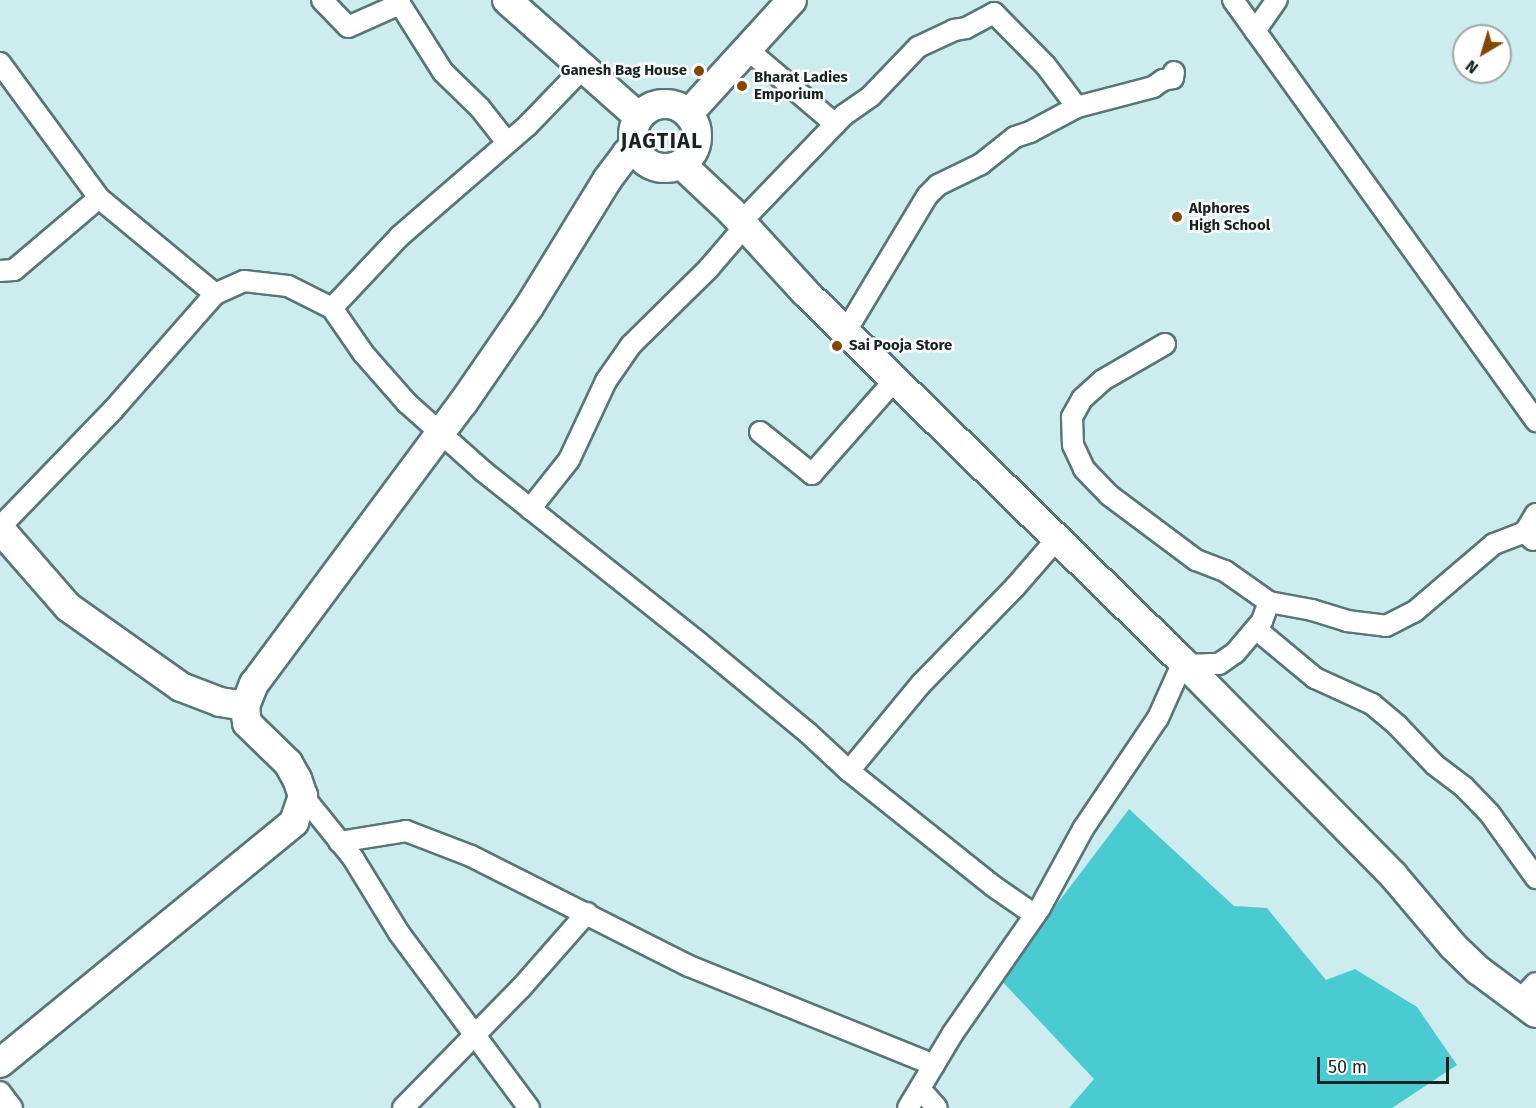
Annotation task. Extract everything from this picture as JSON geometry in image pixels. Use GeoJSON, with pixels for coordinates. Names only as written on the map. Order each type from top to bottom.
{"type":"FeatureCollection","features":[{"type":"Feature","properties":{"kind":"main road"},"geometry":{"type":"LineString","coordinates":[[507,0],[639,117]]}},
{"type":"Feature","properties":{"kind":"main road"},"geometry":{"type":"LineString","coordinates":[[687,114],[792,0]]}},
{"type":"Feature","properties":{"kind":"main road"},"geometry":{"type":"LineString","coordinates":[[668,104],[687,114],[696,131],[694,150],[681,164],[659,167],[649,164],[635,147],[634,126],[639,117],[647,109],[668,104]]}},
{"type":"Feature","properties":{"kind":"main road"},"geometry":{"type":"LineString","coordinates":[[0,1063],[294,822],[303,796],[288,763],[247,723],[246,706],[254,684],[441,433],[529,308],[607,180],[627,153],[635,147]]}},
{"type":"Feature","properties":{"kind":"main road"},"geometry":{"type":"LineString","coordinates":[[681,164],[1056,540],[1184,663],[1393,875],[1453,946],[1478,970],[1531,999]]}},
{"type":"Feature","properties":{"kind":"main road"},"geometry":{"type":"LineString","coordinates":[[0,528],[68,607],[181,687],[220,702],[246,706]]}},
{"type":"Feature","properties":{"kind":"street"},"geometry":{"type":"LineString","coordinates":[[322,0],[348,27],[400,4],[443,72],[480,108],[506,141]]}},
{"type":"Feature","properties":{"kind":"street"},"geometry":{"type":"LineString","coordinates":[[1233,0],[1536,420]]}},
{"type":"Feature","properties":{"kind":"street"},"geometry":{"type":"LineString","coordinates":[[1255,31],[1276,0]]}},
{"type":"Feature","properties":{"kind":"street"},"geometry":{"type":"LineString","coordinates":[[530,509],[569,460],[606,381],[631,345],[709,268],[743,224],[835,124],[871,96],[918,46],[954,30],[966,28],[992,7],[1046,66],[1077,107]]}},
{"type":"Feature","properties":{"kind":"street"},"geometry":{"type":"LineString","coordinates":[[747,49],[835,124]]}},
{"type":"Feature","properties":{"kind":"street"},"geometry":{"type":"LineString","coordinates":[[0,63],[99,198],[215,294]]}},
{"type":"Feature","properties":{"kind":"street"},"geometry":{"type":"LineString","coordinates":[[332,308],[399,237],[430,212],[506,141],[526,126],[584,67]]}},
{"type":"Feature","properties":{"kind":"street"},"geometry":{"type":"LineString","coordinates":[[846,331],[927,196],[938,185],[981,164],[1015,137],[1030,132],[1077,107],[1153,87],[1163,80],[1173,78],[1174,72]]}},
{"type":"Feature","properties":{"kind":"street"},"geometry":{"type":"LineString","coordinates":[[0,271],[14,270],[99,198]]}},
{"type":"Feature","properties":{"kind":"street"},"geometry":{"type":"LineString","coordinates":[[0,528],[113,410],[215,294],[244,281],[288,286],[332,308],[363,353],[407,404],[530,509],[698,642],[808,733],[849,771],[993,885],[1035,915]]}},
{"type":"Feature","properties":{"kind":"street"},"geometry":{"type":"LineString","coordinates":[[1165,344],[1103,380],[1082,399],[1072,417],[1073,445],[1084,469],[1109,495],[1196,560],[1225,571],[1269,603],[1312,610],[1347,621],[1386,626],[1414,612],[1494,544],[1532,536],[1536,514]]}},
{"type":"Feature","properties":{"kind":"street"},"geometry":{"type":"LineString","coordinates":[[760,432],[812,474],[896,380]]}},
{"type":"Feature","properties":{"kind":"street"},"geometry":{"type":"LineString","coordinates":[[849,771],[921,684],[1016,586],[1056,540]]}},
{"type":"Feature","properties":{"kind":"street"},"geometry":{"type":"LineString","coordinates":[[908,1108],[934,1065],[1035,915],[1083,829],[1158,718],[1184,663],[1219,664],[1235,653],[1256,629],[1269,603]]}},
{"type":"Feature","properties":{"kind":"street"},"geometry":{"type":"LineString","coordinates":[[1256,629],[1315,678],[1372,704],[1398,725],[1435,765],[1464,787],[1490,814],[1536,878]]}},
{"type":"Feature","properties":{"kind":"street"},"geometry":{"type":"LineString","coordinates":[[303,796],[339,842],[399,933],[529,1108]]}},
{"type":"Feature","properties":{"kind":"street"},"geometry":{"type":"LineString","coordinates":[[339,842],[406,831],[471,856],[689,966],[934,1065]]}},
{"type":"Feature","properties":{"kind":"street"},"geometry":{"type":"LineString","coordinates":[[403,1108],[554,954],[587,913]]}},
{"type":"Feature","properties":{"kind":"street"},"geometry":{"type":"LineString","coordinates":[[920,1089],[937,1108]]}},
{"type":"Feature","properties":{"kind":"street"},"geometry":{"type":"LineString","coordinates":[[0,1092],[12,1108]]}},
{"type":"Feature","properties":{"kind":"shaded area"},"geometry":{"type":"Polygon","coordinates":[[[1129,809],[1234,906],[1267,908],[1326,980],[1355,969],[1417,1007],[1457,1065],[1392,1108],[1069,1108],[1094,1079],[1000,979],[1129,809]]]}},
{"type":"Feature","properties":{"kind":"place","name":"Ganesh Bag House"},"geometry":{"type":"Point","coordinates":[699,71]}},
{"type":"Feature","properties":{"kind":"place","name":"Bharat Ladies Emporium"},"geometry":{"type":"Point","coordinates":[742,86]}},
{"type":"Feature","properties":{"kind":"place","name":"Alphores High School"},"geometry":{"type":"Point","coordinates":[1177,217]}},
{"type":"Feature","properties":{"kind":"place","name":"Sai Pooja Store"},"geometry":{"type":"Point","coordinates":[837,346]}},
{"type":"Feature","properties":{"kind":"district","name":"JAGTIAL"},"geometry":{"type":"Point","coordinates":[662,141]}}]}
